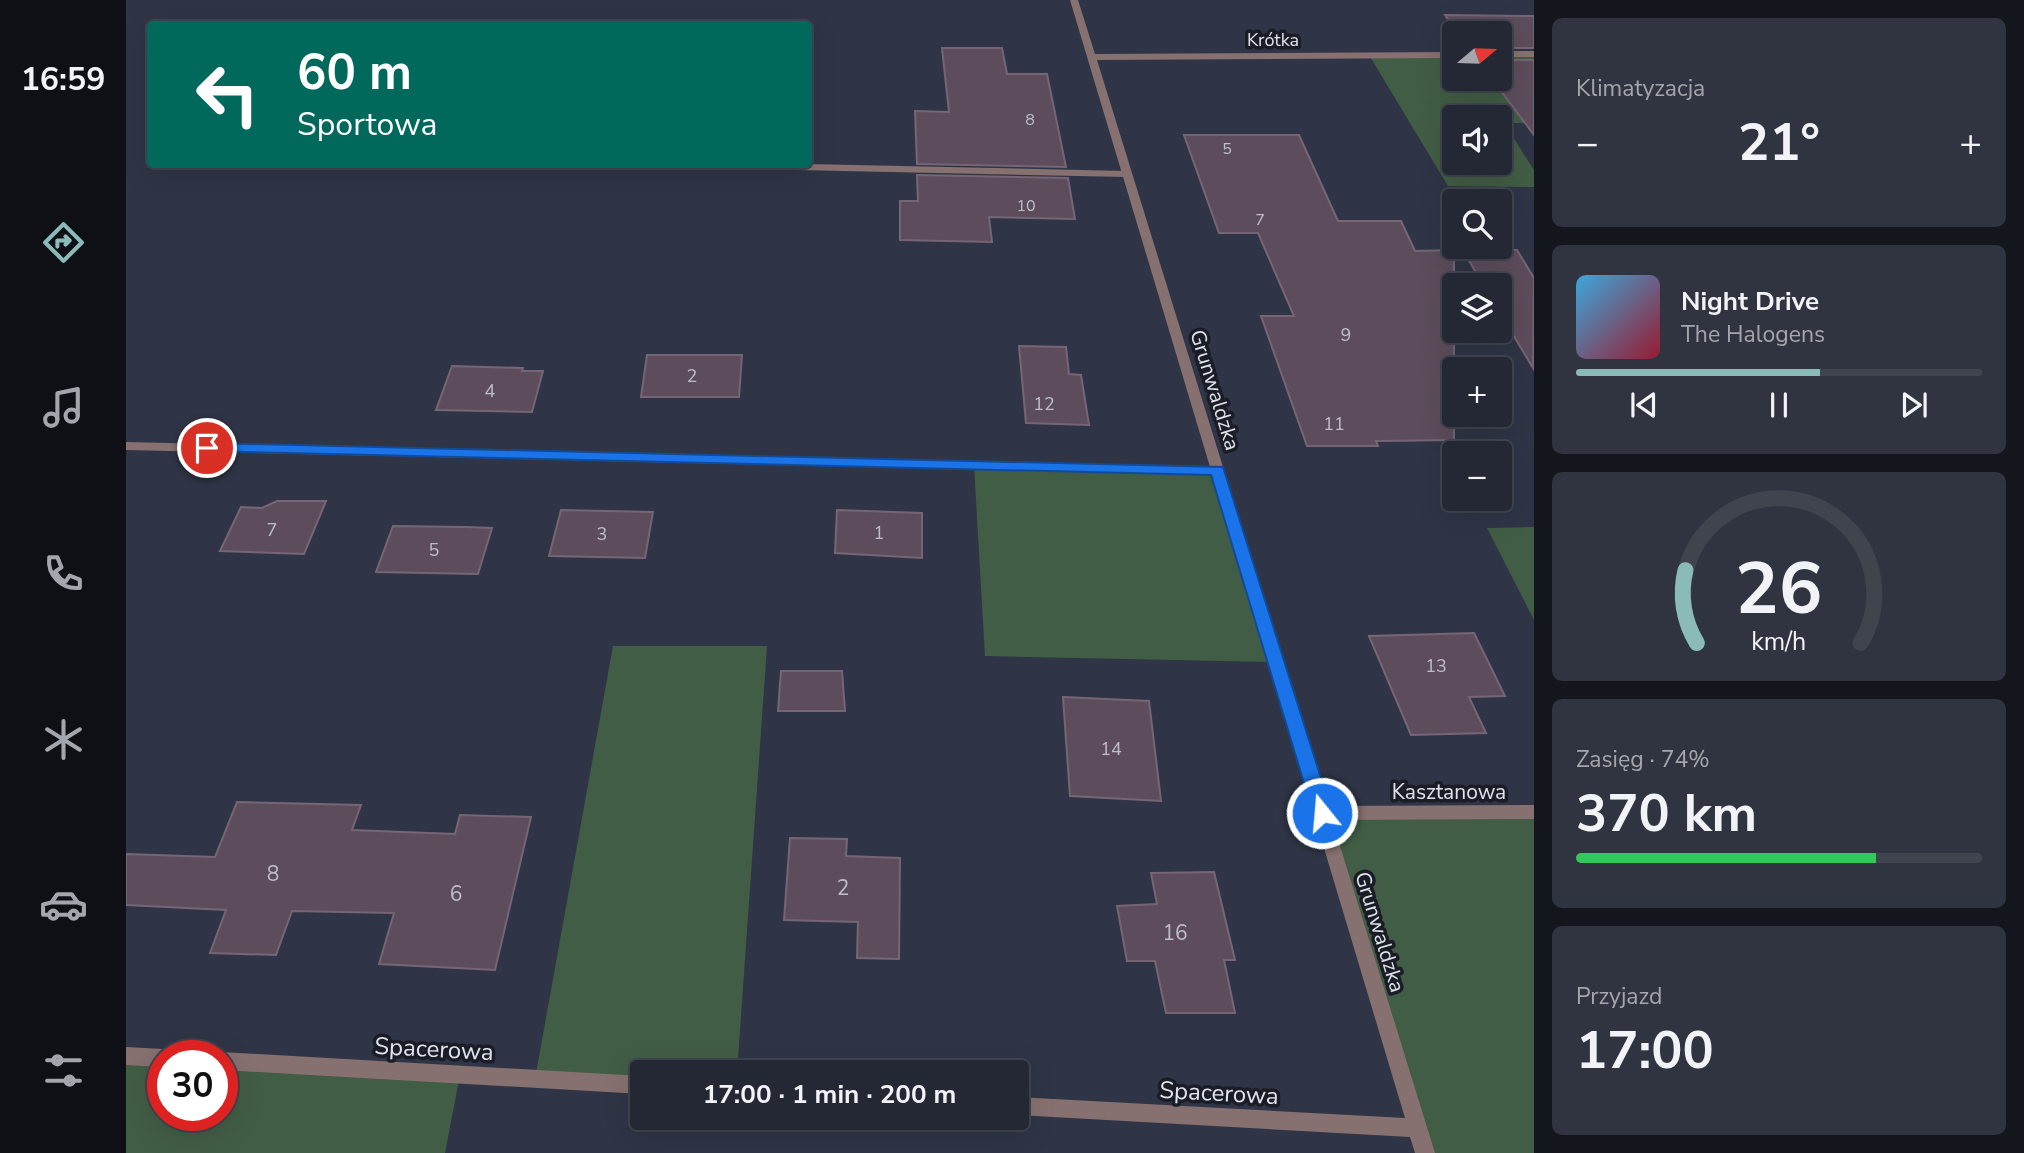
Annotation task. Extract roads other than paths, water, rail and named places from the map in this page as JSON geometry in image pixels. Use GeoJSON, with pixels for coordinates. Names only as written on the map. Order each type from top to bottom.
{"type":"FeatureCollection","features":[{"type":"Feature","properties":{"kind":"street","name":"Grunwaldzka"},"geometry":{"type":"LineString","coordinates":[[1074,0],[1425,1153]]}},
{"type":"Feature","properties":{"kind":"street"},"geometry":{"type":"LineString","coordinates":[[1512,54],[1534,54]]}},
{"type":"Feature","properties":{"kind":"street","name":"Krótka"},"geometry":{"type":"LineString","coordinates":[[1093,57],[1442,55]]}},
{"type":"Feature","properties":{"kind":"street"},"geometry":{"type":"LineString","coordinates":[[812,167],[1126,174]]}},
{"type":"Feature","properties":{"kind":"street"},"geometry":{"type":"LineString","coordinates":[[126,446],[1217,471]]}},
{"type":"Feature","properties":{"kind":"street","name":"Kasztanowa"},"geometry":{"type":"LineString","coordinates":[[1322,813],[1534,813]]}},
{"type":"Feature","properties":{"kind":"street"},"geometry":{"type":"LineString","coordinates":[[126,1056],[147,1057]]}},
{"type":"Feature","properties":{"kind":"street","name":"Spacerowa"},"geometry":{"type":"LineString","coordinates":[[238,1062],[630,1084]]}},
{"type":"Feature","properties":{"kind":"street","name":"Spacerowa"},"geometry":{"type":"LineString","coordinates":[[1029,1107],[1418,1128]]}}]}
